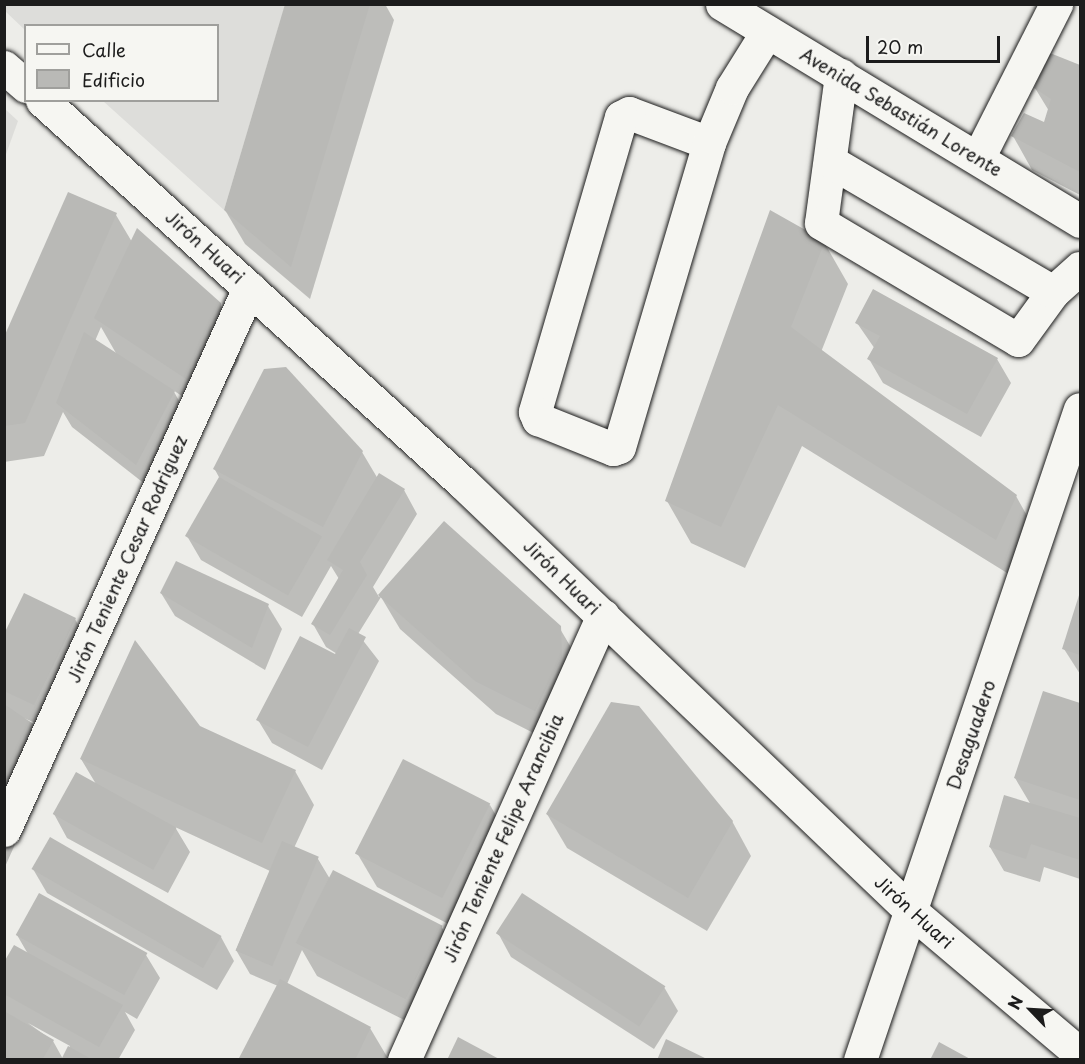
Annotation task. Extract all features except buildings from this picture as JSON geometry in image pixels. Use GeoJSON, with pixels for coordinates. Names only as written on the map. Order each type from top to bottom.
{"type":"FeatureCollection","features":[{"type":"Feature","properties":{"kind":"street","name":"Avenida Sebastián Lorente"},"geometry":{"type":"LineString","coordinates":[[722,4],[1080,220]]}},
{"type":"Feature","properties":{"kind":"street"},"geometry":{"type":"LineString","coordinates":[[978,158],[1056,4]]}},
{"type":"Feature","properties":{"kind":"street"},"geometry":{"type":"LineString","coordinates":[[709,143],[629,113],[621,117],[535,412],[538,418],[613,449],[619,447],[709,143],[732,88],[767,32]]}},
{"type":"Feature","properties":{"kind":"street"},"geometry":{"type":"LineString","coordinates":[[841,75],[833,163],[821,223],[1018,340],[1053,292],[1080,268]]}},
{"type":"Feature","properties":{"kind":"street","name":"Jirón Huari"},"geometry":{"type":"LineString","coordinates":[[44,102],[603,616],[912,912],[1080,1054]]}},
{"type":"Feature","properties":{"kind":"street"},"geometry":{"type":"LineString","coordinates":[[833,163],[1053,292]]}},
{"type":"Feature","properties":{"kind":"street","name":"Jirón Teniente Cesar Rodriguez"},"geometry":{"type":"LineString","coordinates":[[4,830],[249,288]]}},
{"type":"Feature","properties":{"kind":"street","name":"Desaguadero"},"geometry":{"type":"LineString","coordinates":[[860,1059],[912,912],[1080,410]]}},
{"type":"Feature","properties":{"kind":"street","name":"Jirón Teniente Felipe Arancibia"},"geometry":{"type":"LineString","coordinates":[[404,1059],[603,616]]}},
{"type":"Feature","properties":{"kind":"shaded area"},"geometry":{"type":"Polygon","coordinates":[[[4,5],[285,5],[224,210],[104,102],[219,102],[219,24],[24,24],[24,29],[5,11],[4,5]]]}},
{"type":"Feature","properties":{"kind":"shaded area"},"geometry":{"type":"Polygon","coordinates":[[[5,109],[18,121],[5,157],[5,109]]]}}]}
